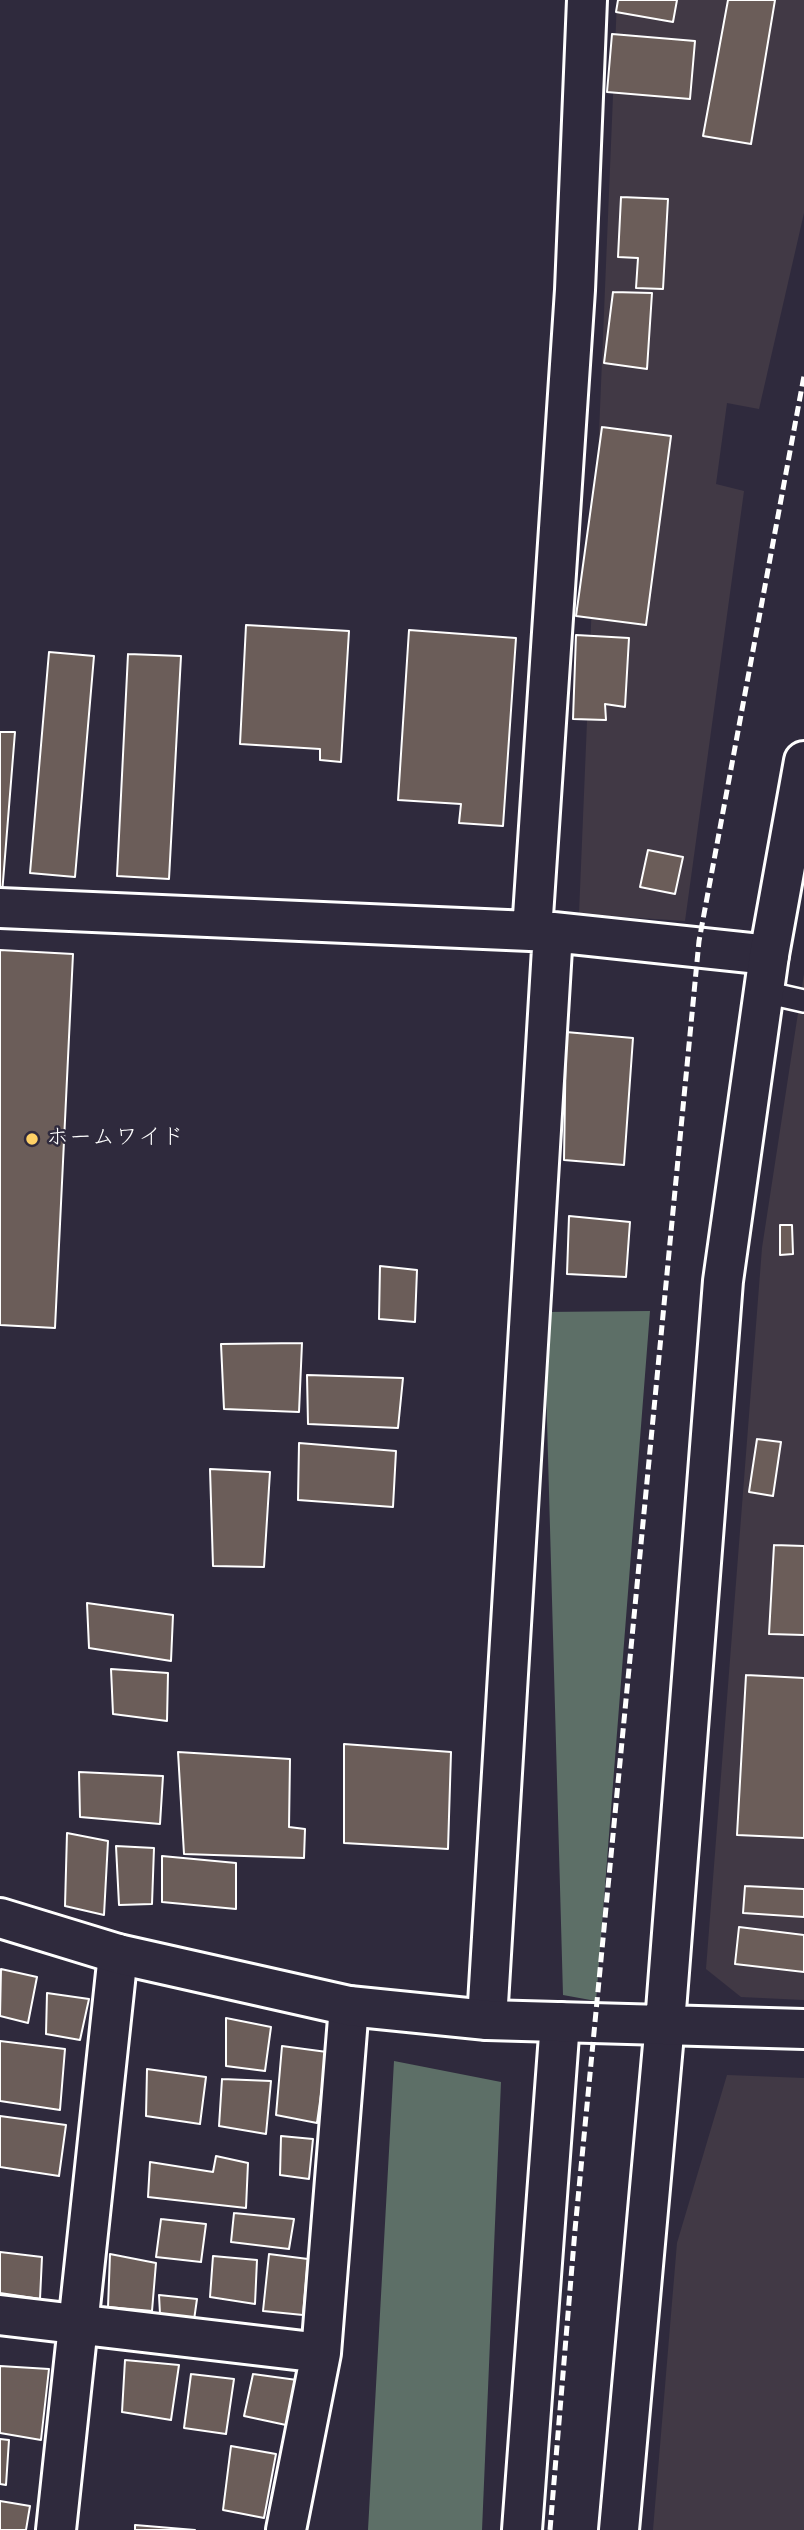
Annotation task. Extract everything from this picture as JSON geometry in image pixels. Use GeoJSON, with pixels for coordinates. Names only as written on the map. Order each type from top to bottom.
{"type":"FeatureCollection","features":[{"type":"Feature","properties":{"kind":"street"},"geometry":{"type":"LineString","coordinates":[[488,2020],[575,290],[587,0]]}},
{"type":"Feature","properties":{"kind":"street"},"geometry":{"type":"LineString","coordinates":[[620,2530],[665,2023],[723,1281],[769,955],[804,761]]}},
{"type":"Feature","properties":{"kind":"street"},"geometry":{"type":"LineString","coordinates":[[0,908],[542,931],[769,955]]}},
{"type":"Feature","properties":{"kind":"street"},"geometry":{"type":"LineString","coordinates":[[0,1918],[117,1954],[349,2006],[488,2020],[804,2029]]}},
{"type":"Feature","properties":{"kind":"street"},"geometry":{"type":"LineString","coordinates":[[56,2530],[117,1954]]}},
{"type":"Feature","properties":{"kind":"street"},"geometry":{"type":"LineString","coordinates":[[286,2530],[320,2353],[349,2006]]}},
{"type":"Feature","properties":{"kind":"street"},"geometry":{"type":"LineString","coordinates":[[522,2530],[560,2022]]}},
{"type":"Feature","properties":{"kind":"street"},"geometry":{"type":"LineString","coordinates":[[0,2315],[320,2353]]}},
{"type":"Feature","properties":{"kind":"lane"},"geometry":{"type":"LineString","coordinates":[[764,992],[804,1001]]}},
{"type":"Feature","properties":{"kind":"shaded area"},"geometry":{"type":"Polygon","coordinates":[[[617,0],[804,0],[804,213],[759,409],[727,403],[716,484],[744,491],[685,921],[579,914],[617,0]]]}},
{"type":"Feature","properties":{"kind":"shaded area"},"geometry":{"type":"Polygon","coordinates":[[[804,974],[804,2000],[741,1997],[706,1969],[762,1248],[804,974]]]}},
{"type":"Feature","properties":{"kind":"shaded area"},"geometry":{"type":"Polygon","coordinates":[[[727,2075],[804,2078],[804,2530],[653,2530],[677,2243],[727,2075]]]}},
{"type":"Feature","properties":{"kind":"green space"},"geometry":{"type":"Polygon","coordinates":[[[650,1311],[596,2001],[563,1995],[544,1312],[650,1311]]]}},
{"type":"Feature","properties":{"kind":"green space"},"geometry":{"type":"Polygon","coordinates":[[[394,2061],[501,2082],[482,2530],[368,2530],[394,2061]]]}},
{"type":"Feature","properties":{"kind":"building"},"geometry":{"type":"Polygon","coordinates":[[[618,0],[677,0],[673,22],[616,12],[618,0]]]}},
{"type":"Feature","properties":{"kind":"building"},"geometry":{"type":"Polygon","coordinates":[[[728,0],[775,0],[751,144],[703,136],[728,0]]]}},
{"type":"Feature","properties":{"kind":"building"},"geometry":{"type":"Polygon","coordinates":[[[612,34],[695,41],[690,99],[607,92],[612,34]]]}},
{"type":"Feature","properties":{"kind":"building"},"geometry":{"type":"Polygon","coordinates":[[[621,197],[668,199],[663,289],[636,288],[638,258],[618,257],[621,197]]]}},
{"type":"Feature","properties":{"kind":"building"},"geometry":{"type":"Polygon","coordinates":[[[613,292],[652,293],[647,369],[604,363],[613,292]]]}},
{"type":"Feature","properties":{"kind":"building"},"geometry":{"type":"Polygon","coordinates":[[[602,427],[671,436],[646,625],[576,616],[602,427]]]}},
{"type":"Feature","properties":{"kind":"building"},"geometry":{"type":"Polygon","coordinates":[[[246,625],[349,631],[341,762],[320,760],[320,749],[240,744],[246,625]]]}},
{"type":"Feature","properties":{"kind":"building"},"geometry":{"type":"Polygon","coordinates":[[[409,630],[516,638],[503,826],[459,823],[461,804],[398,800],[409,630]]]}},
{"type":"Feature","properties":{"kind":"building"},"geometry":{"type":"Polygon","coordinates":[[[576,635],[629,638],[625,707],[605,704],[606,720],[573,719],[576,635]]]}},
{"type":"Feature","properties":{"kind":"building"},"geometry":{"type":"Polygon","coordinates":[[[49,652],[94,656],[75,877],[30,873],[49,652]]]}},
{"type":"Feature","properties":{"kind":"building"},"geometry":{"type":"Polygon","coordinates":[[[128,654],[181,656],[169,879],[117,876],[128,654]]]}},
{"type":"Feature","properties":{"kind":"building"},"geometry":{"type":"Polygon","coordinates":[[[0,732],[15,732],[2,894],[0,894],[0,732]]]}},
{"type":"Feature","properties":{"kind":"building"},"geometry":{"type":"Polygon","coordinates":[[[648,850],[683,857],[675,894],[640,887],[648,850]]]}},
{"type":"Feature","properties":{"kind":"building","name":"ホームワイド"},"geometry":{"type":"Polygon","coordinates":[[[0,950],[73,954],[55,1328],[0,1325],[0,950]]]}},
{"type":"Feature","properties":{"kind":"building"},"geometry":{"type":"Polygon","coordinates":[[[566,1032],[633,1038],[624,1165],[564,1160],[566,1032]]]}},
{"type":"Feature","properties":{"kind":"building"},"geometry":{"type":"Polygon","coordinates":[[[569,1216],[630,1222],[626,1277],[567,1274],[569,1216]]]}},
{"type":"Feature","properties":{"kind":"building"},"geometry":{"type":"Polygon","coordinates":[[[780,1225],[792,1225],[793,1254],[780,1255],[780,1225]]]}},
{"type":"Feature","properties":{"kind":"building"},"geometry":{"type":"Polygon","coordinates":[[[380,1266],[417,1270],[415,1322],[379,1319],[380,1266]]]}},
{"type":"Feature","properties":{"kind":"building"},"geometry":{"type":"Polygon","coordinates":[[[302,1343],[299,1412],[224,1409],[221,1344],[302,1343]]]}},
{"type":"Feature","properties":{"kind":"building"},"geometry":{"type":"Polygon","coordinates":[[[307,1375],[403,1378],[398,1428],[308,1424],[307,1375]]]}},
{"type":"Feature","properties":{"kind":"building"},"geometry":{"type":"Polygon","coordinates":[[[757,1439],[781,1442],[773,1496],[749,1492],[757,1439]]]}},
{"type":"Feature","properties":{"kind":"building"},"geometry":{"type":"Polygon","coordinates":[[[299,1443],[396,1451],[393,1507],[298,1500],[299,1443]]]}},
{"type":"Feature","properties":{"kind":"building"},"geometry":{"type":"Polygon","coordinates":[[[210,1469],[270,1472],[264,1567],[213,1566],[210,1469]]]}},
{"type":"Feature","properties":{"kind":"building"},"geometry":{"type":"Polygon","coordinates":[[[774,1545],[804,1546],[804,1635],[769,1634],[774,1545]]]}},
{"type":"Feature","properties":{"kind":"building"},"geometry":{"type":"Polygon","coordinates":[[[87,1603],[173,1615],[171,1661],[89,1648],[87,1603]]]}},
{"type":"Feature","properties":{"kind":"building"},"geometry":{"type":"Polygon","coordinates":[[[111,1669],[168,1673],[167,1721],[113,1714],[111,1669]]]}},
{"type":"Feature","properties":{"kind":"building"},"geometry":{"type":"Polygon","coordinates":[[[746,1675],[804,1678],[804,1838],[737,1835],[746,1675]]]}},
{"type":"Feature","properties":{"kind":"building"},"geometry":{"type":"Polygon","coordinates":[[[344,1744],[451,1752],[448,1849],[344,1843],[344,1744]]]}},
{"type":"Feature","properties":{"kind":"building"},"geometry":{"type":"Polygon","coordinates":[[[178,1752],[290,1759],[289,1827],[305,1829],[304,1858],[184,1854],[178,1752]]]}},
{"type":"Feature","properties":{"kind":"building"},"geometry":{"type":"Polygon","coordinates":[[[79,1772],[163,1776],[160,1824],[80,1817],[79,1772]]]}},
{"type":"Feature","properties":{"kind":"building"},"geometry":{"type":"Polygon","coordinates":[[[67,1833],[108,1841],[104,1915],[65,1906],[67,1833]]]}},
{"type":"Feature","properties":{"kind":"building"},"geometry":{"type":"Polygon","coordinates":[[[116,1846],[154,1848],[152,1904],[119,1905],[116,1846]]]}},
{"type":"Feature","properties":{"kind":"building"},"geometry":{"type":"Polygon","coordinates":[[[162,1856],[236,1863],[236,1909],[162,1902],[162,1856]]]}},
{"type":"Feature","properties":{"kind":"building"},"geometry":{"type":"Polygon","coordinates":[[[745,1886],[804,1889],[804,1917],[743,1913],[745,1886]]]}},
{"type":"Feature","properties":{"kind":"building"},"geometry":{"type":"Polygon","coordinates":[[[739,1927],[804,1935],[804,1972],[735,1964],[739,1927]]]}},
{"type":"Feature","properties":{"kind":"building"},"geometry":{"type":"Polygon","coordinates":[[[1,1969],[37,1977],[28,2023],[0,2016],[1,1969]]]}},
{"type":"Feature","properties":{"kind":"building"},"geometry":{"type":"Polygon","coordinates":[[[47,1993],[89,1999],[80,2040],[46,2034],[47,1993]]]}},
{"type":"Feature","properties":{"kind":"building"},"geometry":{"type":"Polygon","coordinates":[[[226,2018],[271,2027],[265,2071],[226,2066],[226,2018]]]}},
{"type":"Feature","properties":{"kind":"building"},"geometry":{"type":"Polygon","coordinates":[[[0,2041],[65,2049],[60,2110],[0,2101],[0,2041]]]}},
{"type":"Feature","properties":{"kind":"building"},"geometry":{"type":"Polygon","coordinates":[[[282,2046],[327,2052],[317,2123],[276,2115],[282,2046]]]}},
{"type":"Feature","properties":{"kind":"building"},"geometry":{"type":"Polygon","coordinates":[[[147,2069],[206,2077],[200,2124],[146,2116],[147,2069]]]}},
{"type":"Feature","properties":{"kind":"building"},"geometry":{"type":"Polygon","coordinates":[[[222,2079],[271,2081],[266,2134],[219,2126],[222,2079]]]}},
{"type":"Feature","properties":{"kind":"building"},"geometry":{"type":"Polygon","coordinates":[[[0,2116],[66,2125],[59,2176],[0,2167],[0,2116]]]}},
{"type":"Feature","properties":{"kind":"building"},"geometry":{"type":"Polygon","coordinates":[[[281,2136],[313,2139],[309,2179],[280,2175],[281,2136]]]}},
{"type":"Feature","properties":{"kind":"building"},"geometry":{"type":"Polygon","coordinates":[[[216,2156],[248,2163],[246,2208],[148,2197],[150,2162],[213,2172],[216,2156]]]}},
{"type":"Feature","properties":{"kind":"building"},"geometry":{"type":"Polygon","coordinates":[[[234,2213],[294,2219],[289,2249],[231,2242],[234,2213]]]}},
{"type":"Feature","properties":{"kind":"building"},"geometry":{"type":"Polygon","coordinates":[[[161,2219],[206,2224],[201,2262],[156,2257],[161,2219]]]}},
{"type":"Feature","properties":{"kind":"building"},"geometry":{"type":"Polygon","coordinates":[[[0,2252],[42,2257],[40,2299],[0,2293],[0,2252]]]}},
{"type":"Feature","properties":{"kind":"building"},"geometry":{"type":"Polygon","coordinates":[[[110,2254],[156,2263],[152,2311],[108,2307],[110,2254]]]}},
{"type":"Feature","properties":{"kind":"building"},"geometry":{"type":"Polygon","coordinates":[[[269,2254],[308,2259],[303,2315],[263,2311],[269,2254]]]}},
{"type":"Feature","properties":{"kind":"building"},"geometry":{"type":"Polygon","coordinates":[[[213,2256],[257,2260],[255,2304],[210,2297],[213,2256]]]}},
{"type":"Feature","properties":{"kind":"building"},"geometry":{"type":"Polygon","coordinates":[[[159,2295],[197,2299],[194,2320],[160,2314],[159,2295]]]}},
{"type":"Feature","properties":{"kind":"building"},"geometry":{"type":"Polygon","coordinates":[[[125,2360],[179,2365],[171,2420],[122,2412],[125,2360]]]}},
{"type":"Feature","properties":{"kind":"building"},"geometry":{"type":"Polygon","coordinates":[[[0,2366],[49,2369],[41,2440],[0,2433],[0,2366]]]}},
{"type":"Feature","properties":{"kind":"building"},"geometry":{"type":"Polygon","coordinates":[[[191,2374],[234,2379],[226,2434],[184,2428],[191,2374]]]}},
{"type":"Feature","properties":{"kind":"building"},"geometry":{"type":"Polygon","coordinates":[[[253,2374],[297,2380],[286,2425],[244,2416],[253,2374]]]}},
{"type":"Feature","properties":{"kind":"building"},"geometry":{"type":"Polygon","coordinates":[[[0,2439],[9,2440],[6,2485],[0,2484],[0,2439]]]}},
{"type":"Feature","properties":{"kind":"building"},"geometry":{"type":"Polygon","coordinates":[[[231,2446],[276,2454],[264,2518],[223,2510],[231,2446]]]}},
{"type":"Feature","properties":{"kind":"building"},"geometry":{"type":"Polygon","coordinates":[[[0,2501],[30,2506],[26,2530],[0,2530],[0,2501]]]}},
{"type":"Feature","properties":{"kind":"building"},"geometry":{"type":"Polygon","coordinates":[[[135,2525],[195,2530],[135,2530],[135,2525]]]}},
{"type":"Feature","properties":{"kind":"railway"},"geometry":{"type":"LineString","coordinates":[[550,2530],[575,2230],[699,941],[804,376]]}},
{"type":"Feature","properties":{"kind":"place","name":"ホームワイド"},"geometry":{"type":"Point","coordinates":[32,1139]}}]}
